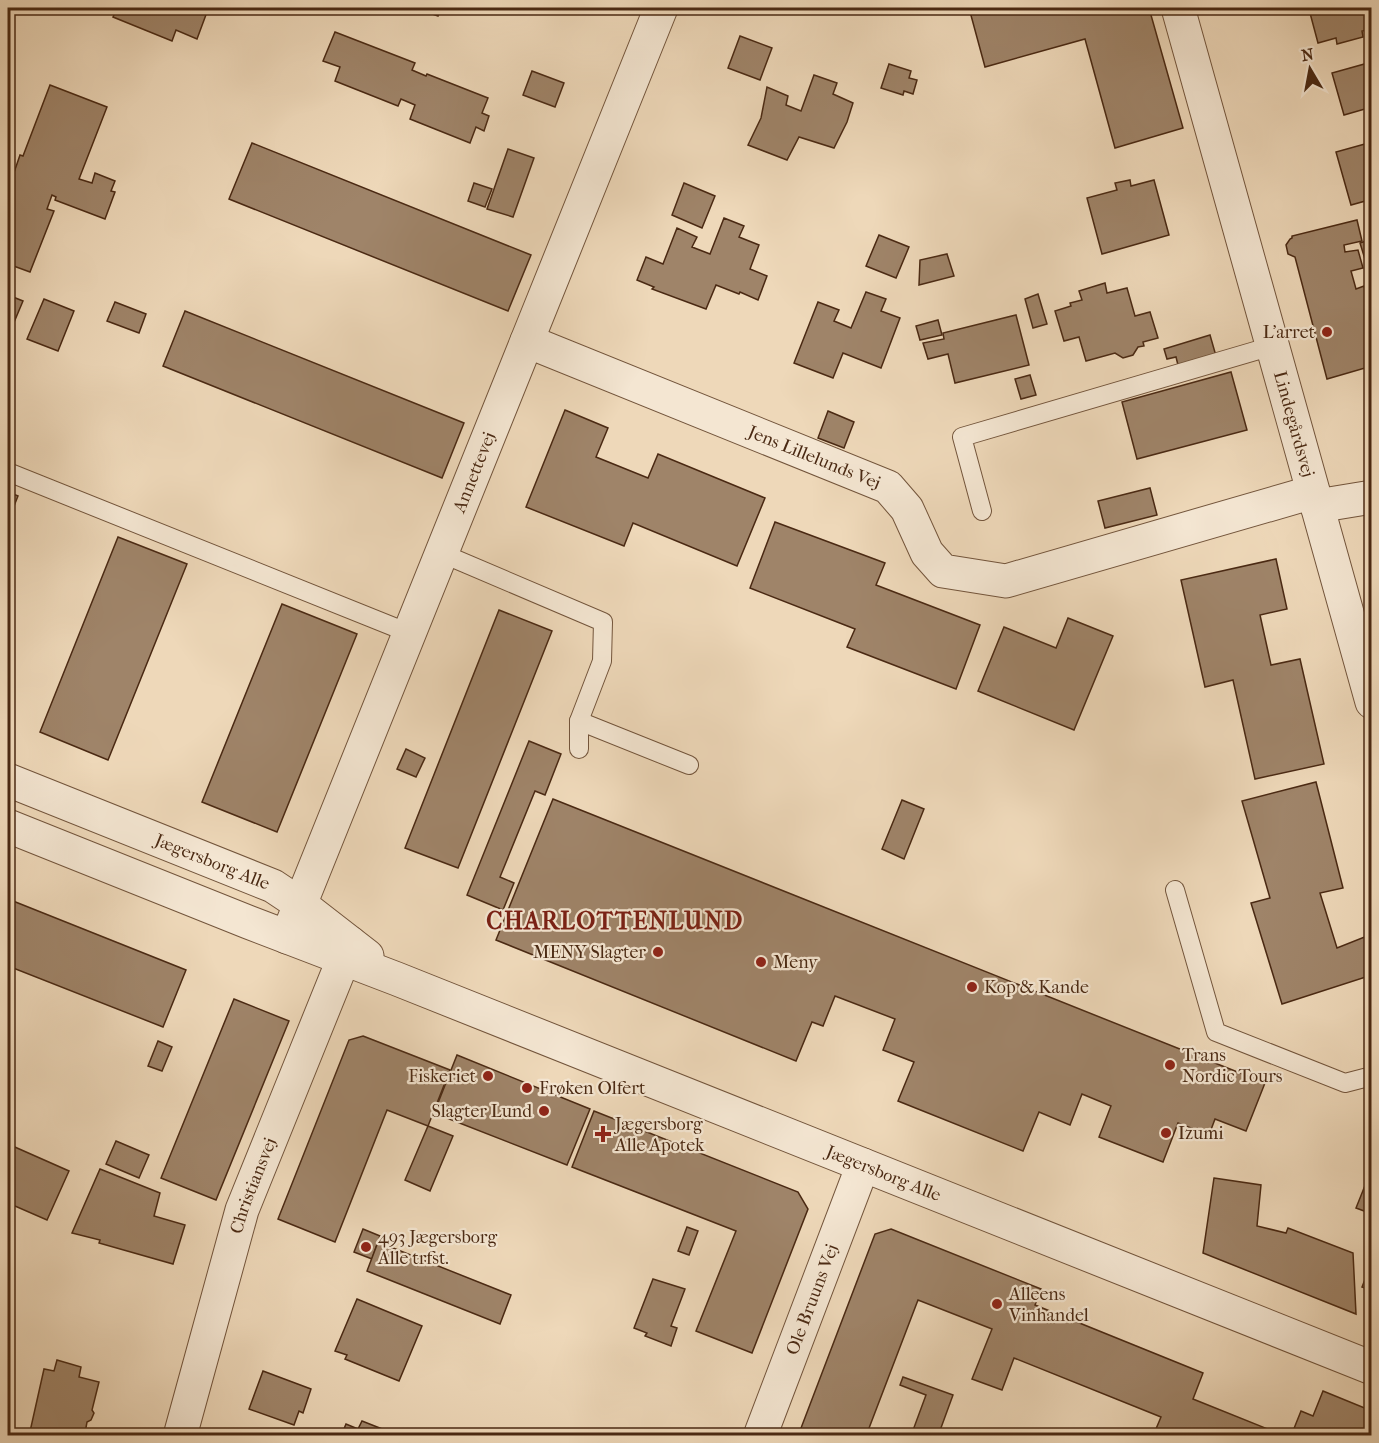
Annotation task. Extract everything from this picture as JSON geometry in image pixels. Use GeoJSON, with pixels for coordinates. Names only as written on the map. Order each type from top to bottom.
{"type":"FeatureCollection","features":[{"type":"Feature","properties":{"kind":"street","name":"Annettevej"},"geometry":{"type":"LineString","coordinates":[[287,937],[661,8]]}},
{"type":"Feature","properties":{"kind":"street","name":"Lindegårdsvej"},"geometry":{"type":"LineString","coordinates":[[1178,8],[1371,702]]}},
{"type":"Feature","properties":{"kind":"street","name":"Jens Lillelunds Vej"},"geometry":{"type":"LineString","coordinates":[[527,341],[888,486],[907,509],[927,553],[944,571],[1006,581],[1315,499],[1371,497]]}},
{"type":"Feature","properties":{"kind":"street","name":"Jægersborg Alle"},"geometry":{"type":"LineString","coordinates":[[8,780],[273,886],[300,904],[347,950],[397,979],[1371,1368]]}},
{"type":"Feature","properties":{"kind":"street","name":"Jægersborg Alle"},"geometry":{"type":"LineString","coordinates":[[8,826],[287,937],[347,950]]}},
{"type":"Feature","properties":{"kind":"street","name":"Christiansvej"},"geometry":{"type":"LineString","coordinates":[[180,1436],[242,1210],[347,950]]}},
{"type":"Feature","properties":{"kind":"street","name":"Ole Bruuns Vej"},"geometry":{"type":"LineString","coordinates":[[760,1436],[863,1165]]}},
{"type":"Feature","properties":{"kind":"lane"},"geometry":{"type":"LineString","coordinates":[[982,511],[962,437],[1272,346]]}},
{"type":"Feature","properties":{"kind":"lane"},"geometry":{"type":"LineString","coordinates":[[8,472],[409,633]]}},
{"type":"Feature","properties":{"kind":"lane"},"geometry":{"type":"LineString","coordinates":[[441,553],[603,622],[602,661],[579,721],[579,749]]}},
{"type":"Feature","properties":{"kind":"lane"},"geometry":{"type":"LineString","coordinates":[[579,721],[689,765]]}},
{"type":"Feature","properties":{"kind":"lane"},"geometry":{"type":"LineString","coordinates":[[1175,890],[1216,1032],[1345,1083],[1371,1076]]}},
{"type":"Feature","properties":{"kind":"building"},"geometry":{"type":"Polygon","coordinates":[[[117,8],[194,8],[207,12],[197,39],[176,30],[172,41],[113,17],[117,8]]]}},
{"type":"Feature","properties":{"kind":"building"},"geometry":{"type":"Polygon","coordinates":[[[416,8],[441,8],[438,16],[416,8]]]}},
{"type":"Feature","properties":{"kind":"building"},"geometry":{"type":"Polygon","coordinates":[[[830,8],[844,8],[842,12],[830,8]]]}},
{"type":"Feature","properties":{"kind":"building"},"geometry":{"type":"Polygon","coordinates":[[[969,8],[1149,8],[1183,128],[1115,148],[1085,39],[985,67],[969,8]]]}},
{"type":"Feature","properties":{"kind":"building"},"geometry":{"type":"Polygon","coordinates":[[[1317,8],[1372,8],[1372,32],[1362,31],[1363,37],[1337,44],[1336,38],[1318,43],[1310,13],[1318,11],[1317,8]]]}},
{"type":"Feature","properties":{"kind":"building"},"geometry":{"type":"Polygon","coordinates":[[[335,32],[415,63],[412,70],[488,98],[482,113],[489,116],[484,131],[476,127],[470,143],[410,119],[415,105],[401,99],[398,106],[335,81],[340,67],[323,61],[335,32]]]}},
{"type":"Feature","properties":{"kind":"building"},"geometry":{"type":"Polygon","coordinates":[[[740,36],[772,48],[760,80],[728,68],[740,36]]]}},
{"type":"Feature","properties":{"kind":"building"},"geometry":{"type":"Polygon","coordinates":[[[1368,63],[1370,70],[1372,69],[1372,107],[1344,115],[1332,73],[1368,63]]]}},
{"type":"Feature","properties":{"kind":"building"},"geometry":{"type":"Polygon","coordinates":[[[889,64],[911,71],[909,78],[917,80],[913,94],[904,91],[903,95],[881,88],[889,64]]]}},
{"type":"Feature","properties":{"kind":"building"},"geometry":{"type":"Polygon","coordinates":[[[532,71],[564,83],[555,107],[523,95],[532,71]]]}},
{"type":"Feature","properties":{"kind":"building"},"geometry":{"type":"Polygon","coordinates":[[[814,75],[837,83],[833,94],[853,103],[847,122],[834,148],[799,137],[787,160],[748,145],[761,118],[767,87],[788,96],[786,105],[801,111],[814,75]]]}},
{"type":"Feature","properties":{"kind":"building"},"geometry":{"type":"Polygon","coordinates":[[[50,85],[107,107],[79,179],[92,183],[95,173],[115,181],[111,191],[115,192],[105,219],[55,200],[56,197],[52,195],[47,209],[54,211],[30,272],[8,264],[8,190],[20,155],[23,156],[50,85]]]}},
{"type":"Feature","properties":{"kind":"building"},"geometry":{"type":"Polygon","coordinates":[[[1372,142],[1372,209],[1369,200],[1351,205],[1336,152],[1372,142]]]}},
{"type":"Feature","properties":{"kind":"building"},"geometry":{"type":"Polygon","coordinates":[[[252,143],[531,255],[508,311],[229,199],[252,143]]]}},
{"type":"Feature","properties":{"kind":"building"},"geometry":{"type":"Polygon","coordinates":[[[508,149],[534,158],[513,217],[487,209],[508,149]]]}},
{"type":"Feature","properties":{"kind":"building"},"geometry":{"type":"Polygon","coordinates":[[[1130,180],[1131,186],[1154,180],[1169,235],[1102,254],[1087,198],[1117,190],[1115,183],[1130,180]]]}},
{"type":"Feature","properties":{"kind":"building"},"geometry":{"type":"Polygon","coordinates":[[[474,183],[492,189],[485,207],[468,201],[474,183]]]}},
{"type":"Feature","properties":{"kind":"building"},"geometry":{"type":"Polygon","coordinates":[[[684,183],[715,196],[702,228],[672,215],[684,183]]]}},
{"type":"Feature","properties":{"kind":"building"},"geometry":{"type":"Polygon","coordinates":[[[724,218],[744,226],[739,237],[759,245],[750,269],[767,276],[758,300],[716,285],[706,309],[652,289],[654,287],[637,280],[646,257],[663,264],[677,228],[697,237],[692,247],[710,254],[724,218]]]}},
{"type":"Feature","properties":{"kind":"building"},"geometry":{"type":"Polygon","coordinates":[[[1357,220],[1362,241],[1344,245],[1345,252],[1358,250],[1363,268],[1351,271],[1356,289],[1364,286],[1372,313],[1372,366],[1327,379],[1295,257],[1288,254],[1286,245],[1292,236],[1357,220]]]}},
{"type":"Feature","properties":{"kind":"building"},"geometry":{"type":"Polygon","coordinates":[[[879,235],[909,247],[896,278],[866,266],[879,235]]]}},
{"type":"Feature","properties":{"kind":"building"},"geometry":{"type":"Polygon","coordinates":[[[1372,239],[1372,268],[1368,269],[1360,243],[1372,239]]]}},
{"type":"Feature","properties":{"kind":"building"},"geometry":{"type":"Polygon","coordinates":[[[947,254],[954,276],[919,285],[920,260],[947,254]]]}},
{"type":"Feature","properties":{"kind":"building"},"geometry":{"type":"Polygon","coordinates":[[[1105,283],[1107,293],[1127,288],[1135,316],[1150,312],[1158,338],[1143,342],[1144,346],[1138,347],[1133,355],[1123,358],[1115,353],[1086,361],[1079,337],[1064,341],[1055,311],[1082,300],[1079,291],[1105,283]]]}},
{"type":"Feature","properties":{"kind":"building"},"geometry":{"type":"Polygon","coordinates":[[[866,292],[886,299],[881,311],[900,318],[881,368],[843,353],[833,378],[794,363],[818,302],[839,310],[834,321],[851,328],[866,292]]]}},
{"type":"Feature","properties":{"kind":"building"},"geometry":{"type":"Polygon","coordinates":[[[1038,294],[1047,324],[1033,328],[1025,299],[1038,294]]]}},
{"type":"Feature","properties":{"kind":"building"},"geometry":{"type":"Polygon","coordinates":[[[8,295],[23,301],[12,327],[8,326],[8,295]]]}},
{"type":"Feature","properties":{"kind":"building"},"geometry":{"type":"Polygon","coordinates":[[[44,299],[74,311],[58,351],[27,339],[44,299]]]}},
{"type":"Feature","properties":{"kind":"building"},"geometry":{"type":"Polygon","coordinates":[[[115,302],[146,314],[139,333],[107,321],[115,302]]]}},
{"type":"Feature","properties":{"kind":"building"},"geometry":{"type":"Polygon","coordinates":[[[185,311],[464,423],[442,478],[163,366],[185,311]]]}},
{"type":"Feature","properties":{"kind":"building"},"geometry":{"type":"Polygon","coordinates":[[[1016,315],[1029,365],[955,383],[948,354],[928,359],[923,343],[944,339],[943,333],[1016,315]]]}},
{"type":"Feature","properties":{"kind":"building"},"geometry":{"type":"Polygon","coordinates":[[[938,320],[942,335],[920,340],[916,326],[938,320]]]}},
{"type":"Feature","properties":{"kind":"building"},"geometry":{"type":"Polygon","coordinates":[[[1210,335],[1216,356],[1178,365],[1176,357],[1167,359],[1164,349],[1210,335]]]}},
{"type":"Feature","properties":{"kind":"building"},"geometry":{"type":"Polygon","coordinates":[[[1231,372],[1247,430],[1137,459],[1122,402],[1231,372]]]}},
{"type":"Feature","properties":{"kind":"building"},"geometry":{"type":"Polygon","coordinates":[[[1030,375],[1036,395],[1021,399],[1015,379],[1030,375]]]}},
{"type":"Feature","properties":{"kind":"building"},"geometry":{"type":"Polygon","coordinates":[[[565,410],[608,428],[596,457],[648,478],[658,454],[765,498],[737,566],[633,523],[624,546],[526,507],[565,410]]]}},
{"type":"Feature","properties":{"kind":"building"},"geometry":{"type":"Polygon","coordinates":[[[828,411],[854,422],[844,448],[818,438],[828,411]]]}},
{"type":"Feature","properties":{"kind":"building"},"geometry":{"type":"Polygon","coordinates":[[[1150,488],[1157,515],[1105,528],[1098,501],[1150,488]]]}},
{"type":"Feature","properties":{"kind":"building"},"geometry":{"type":"Polygon","coordinates":[[[8,492],[18,496],[8,521],[8,492]]]}},
{"type":"Feature","properties":{"kind":"building"},"geometry":{"type":"Polygon","coordinates":[[[775,522],[885,563],[876,585],[980,625],[956,689],[847,647],[855,629],[750,588],[775,522]]]}},
{"type":"Feature","properties":{"kind":"building"},"geometry":{"type":"Polygon","coordinates":[[[118,537],[187,564],[108,760],[40,732],[118,537]]]}},
{"type":"Feature","properties":{"kind":"building"},"geometry":{"type":"Polygon","coordinates":[[[1276,559],[1287,609],[1260,615],[1271,665],[1300,659],[1324,764],[1255,779],[1233,680],[1205,687],[1181,580],[1276,559]]]}},
{"type":"Feature","properties":{"kind":"building"},"geometry":{"type":"Polygon","coordinates":[[[282,604],[357,634],[277,832],[202,802],[282,604]]]}},
{"type":"Feature","properties":{"kind":"building"},"geometry":{"type":"Polygon","coordinates":[[[499,610],[552,631],[458,868],[405,848],[499,610]]]}},
{"type":"Feature","properties":{"kind":"building"},"geometry":{"type":"Polygon","coordinates":[[[1068,618],[1113,636],[1074,730],[978,691],[1004,627],[1056,648],[1068,618]]]}},
{"type":"Feature","properties":{"kind":"building"},"geometry":{"type":"Polygon","coordinates":[[[529,741],[561,754],[545,795],[535,791],[500,877],[514,883],[503,910],[467,895],[529,741]]]}},
{"type":"Feature","properties":{"kind":"building"},"geometry":{"type":"Polygon","coordinates":[[[406,749],[425,758],[416,777],[397,769],[406,749]]]}},
{"type":"Feature","properties":{"kind":"building"},"geometry":{"type":"Polygon","coordinates":[[[1316,782],[1343,888],[1320,893],[1337,948],[1367,936],[1372,958],[1372,975],[1282,1004],[1251,903],[1270,898],[1242,801],[1316,782]]]}},
{"type":"Feature","properties":{"kind":"building"},"geometry":{"type":"Polygon","coordinates":[[[553,799],[1265,1083],[1246,1131],[1215,1119],[1209,1135],[1178,1123],[1163,1162],[1099,1137],[1111,1106],[1082,1094],[1070,1125],[1039,1112],[1023,1151],[898,1101],[914,1062],[883,1050],[895,1019],[835,996],[823,1026],[812,1022],[796,1061],[496,940],[553,799]]]}},
{"type":"Feature","properties":{"kind":"building"},"geometry":{"type":"Polygon","coordinates":[[[902,800],[924,809],[904,859],[882,849],[902,800]]]}},
{"type":"Feature","properties":{"kind":"building"},"geometry":{"type":"Polygon","coordinates":[[[8,899],[186,970],[163,1027],[8,966],[8,899]]]}},
{"type":"Feature","properties":{"kind":"building"},"geometry":{"type":"Polygon","coordinates":[[[234,999],[289,1021],[216,1200],[161,1178],[234,999]]]}},
{"type":"Feature","properties":{"kind":"building"},"geometry":{"type":"Polygon","coordinates":[[[363,1036],[450,1070],[428,1126],[387,1110],[335,1242],[278,1219],[349,1040],[363,1036]]]}},
{"type":"Feature","properties":{"kind":"building"},"geometry":{"type":"Polygon","coordinates":[[[158,1041],[172,1047],[162,1071],[148,1066],[158,1041]]]}},
{"type":"Feature","properties":{"kind":"building"},"geometry":{"type":"Polygon","coordinates":[[[457,1055],[590,1109],[567,1165],[434,1113],[457,1055]]]}},
{"type":"Feature","properties":{"kind":"building"},"geometry":{"type":"Polygon","coordinates":[[[594,1111],[798,1192],[808,1209],[752,1353],[696,1331],[736,1231],[572,1167],[594,1111]]]}},
{"type":"Feature","properties":{"kind":"building"},"geometry":{"type":"Polygon","coordinates":[[[428,1126],[453,1136],[430,1191],[405,1180],[428,1126]]]}},
{"type":"Feature","properties":{"kind":"building"},"geometry":{"type":"Polygon","coordinates":[[[116,1141],[149,1155],[139,1178],[106,1164],[116,1141]]]}},
{"type":"Feature","properties":{"kind":"building"},"geometry":{"type":"Polygon","coordinates":[[[8,1144],[69,1171],[47,1220],[8,1203],[8,1144]]]}},
{"type":"Feature","properties":{"kind":"building"},"geometry":{"type":"Polygon","coordinates":[[[1372,1168],[1372,1214],[1356,1208],[1372,1168]]]}},
{"type":"Feature","properties":{"kind":"building"},"geometry":{"type":"Polygon","coordinates":[[[100,1169],[160,1193],[154,1216],[185,1225],[173,1264],[72,1233],[100,1169]]]}},
{"type":"Feature","properties":{"kind":"building"},"geometry":{"type":"Polygon","coordinates":[[[1214,1178],[1261,1185],[1257,1226],[1286,1233],[1288,1228],[1353,1253],[1356,1314],[1203,1253],[1214,1178]]]}},
{"type":"Feature","properties":{"kind":"building"},"geometry":{"type":"Polygon","coordinates":[[[687,1227],[698,1231],[689,1255],[678,1251],[687,1227]]]}},
{"type":"Feature","properties":{"kind":"building","name":"493 Jægersborg Alle trfst."},"geometry":{"type":"Polygon","coordinates":[[[363,1229],[380,1236],[372,1259],[354,1252],[363,1229]]]}},
{"type":"Feature","properties":{"kind":"building"},"geometry":{"type":"Polygon","coordinates":[[[891,1229],[1041,1289],[1035,1305],[1203,1373],[1193,1399],[1285,1436],[1153,1436],[1161,1417],[1014,1358],[1002,1390],[972,1379],[992,1329],[918,1300],[866,1436],[798,1436],[875,1234],[891,1229]]]}},
{"type":"Feature","properties":{"kind":"building"},"geometry":{"type":"Polygon","coordinates":[[[378,1242],[511,1295],[500,1324],[367,1271],[378,1242]]]}},
{"type":"Feature","properties":{"kind":"building"},"geometry":{"type":"Polygon","coordinates":[[[1372,1264],[1372,1291],[1368,1272],[1372,1264]]]}},
{"type":"Feature","properties":{"kind":"building"},"geometry":{"type":"Polygon","coordinates":[[[1368,1272],[1371,1290],[1362,1287],[1368,1272]]]}},
{"type":"Feature","properties":{"kind":"building"},"geometry":{"type":"Polygon","coordinates":[[[653,1279],[685,1289],[671,1326],[677,1328],[671,1346],[645,1336],[647,1333],[634,1328],[653,1279]]]}},
{"type":"Feature","properties":{"kind":"building"},"geometry":{"type":"Polygon","coordinates":[[[357,1299],[422,1326],[399,1381],[345,1359],[347,1355],[335,1351],[357,1299]]]}},
{"type":"Feature","properties":{"kind":"building"},"geometry":{"type":"Polygon","coordinates":[[[8,1302],[13,1304],[8,1324],[8,1302]]]}},
{"type":"Feature","properties":{"kind":"building"},"geometry":{"type":"Polygon","coordinates":[[[57,1360],[81,1367],[79,1377],[99,1382],[92,1410],[94,1413],[91,1420],[87,1422],[85,1433],[74,1431],[73,1436],[29,1436],[44,1369],[54,1371],[57,1360]]]}},
{"type":"Feature","properties":{"kind":"building"},"geometry":{"type":"Polygon","coordinates":[[[263,1371],[311,1389],[303,1413],[299,1411],[294,1425],[249,1409],[263,1371]]]}},
{"type":"Feature","properties":{"kind":"building"},"geometry":{"type":"Polygon","coordinates":[[[903,1377],[953,1395],[938,1436],[920,1436],[912,1433],[926,1395],[900,1385],[903,1377]]]}},
{"type":"Feature","properties":{"kind":"building"},"geometry":{"type":"Polygon","coordinates":[[[1323,1391],[1372,1411],[1372,1436],[1291,1436],[1301,1411],[1313,1416],[1323,1391]]]}},
{"type":"Feature","properties":{"kind":"building"},"geometry":{"type":"Polygon","coordinates":[[[362,1421],[400,1436],[341,1436],[346,1424],[358,1429],[362,1421]]]}},
{"type":"Feature","properties":{"kind":"building"},"geometry":{"type":"Polygon","coordinates":[[[318,1429],[336,1436],[316,1436],[318,1429]]]}},
{"type":"Feature","properties":{"kind":"place","name":"L'arret"},"geometry":{"type":"Point","coordinates":[1327,332]}},
{"type":"Feature","properties":{"kind":"place","name":"MENY Slagter"},"geometry":{"type":"Point","coordinates":[658,952]}},
{"type":"Feature","properties":{"kind":"place","name":"Meny"},"geometry":{"type":"Point","coordinates":[761,962]}},
{"type":"Feature","properties":{"kind":"place","name":"Kop & Kande"},"geometry":{"type":"Point","coordinates":[972,987]}},
{"type":"Feature","properties":{"kind":"place","name":"Trans Nordic Tours"},"geometry":{"type":"Point","coordinates":[1170,1065]}},
{"type":"Feature","properties":{"kind":"place","name":"Fiskeriet"},"geometry":{"type":"Point","coordinates":[488,1076]}},
{"type":"Feature","properties":{"kind":"place","name":"Frøken Olfert"},"geometry":{"type":"Point","coordinates":[527,1088]}},
{"type":"Feature","properties":{"kind":"place","name":"Slagter Lund"},"geometry":{"type":"Point","coordinates":[544,1111]}},
{"type":"Feature","properties":{"kind":"place","name":"Izumi"},"geometry":{"type":"Point","coordinates":[1166,1133]}},
{"type":"Feature","properties":{"kind":"place","name":"Jægersborg Alle Apotek"},"geometry":{"type":"Point","coordinates":[603,1134]}},
{"type":"Feature","properties":{"kind":"place","name":"493 Jægersborg Alle trfst."},"geometry":{"type":"Point","coordinates":[366,1247]}},
{"type":"Feature","properties":{"kind":"place","name":"Alleens Vinhandel"},"geometry":{"type":"Point","coordinates":[997,1304]}},
{"type":"Feature","properties":{"kind":"district","name":"CHARLOTTENLUND"},"geometry":{"type":"Point","coordinates":[615,921]}}]}
